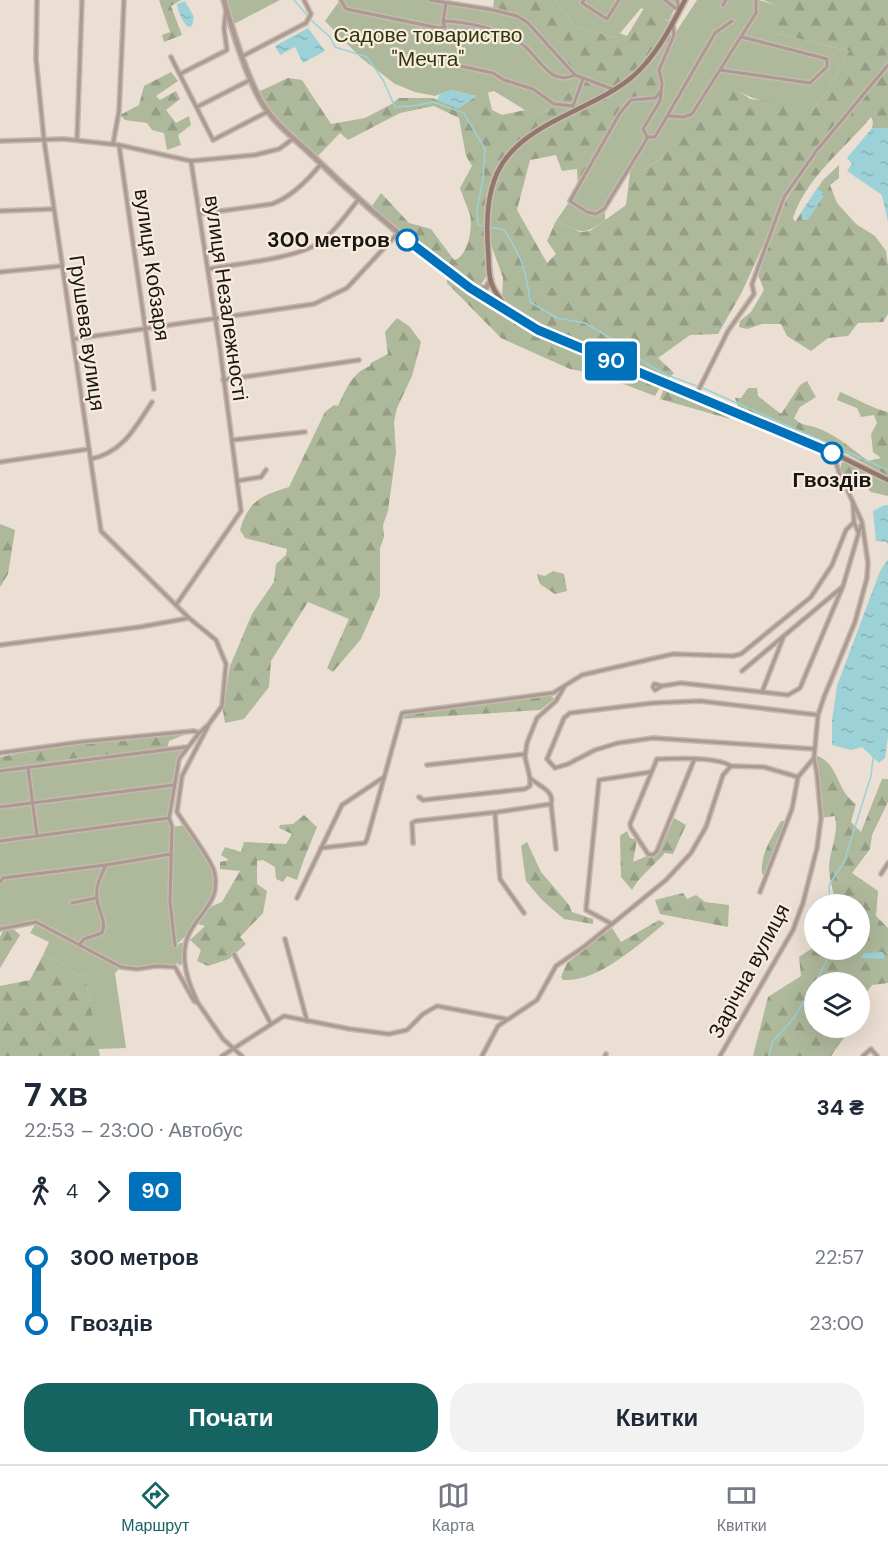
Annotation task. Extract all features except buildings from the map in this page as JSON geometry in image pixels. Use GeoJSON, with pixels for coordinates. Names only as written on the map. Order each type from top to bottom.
{"type":"FeatureCollection","features":[{"type":"Feature","properties":{"kind":"main road"},"geometry":{"type":"LineString","coordinates":[[685,0],[673,24],[646,64],[631,79],[615,90],[574,108],[535,130],[510,153],[500,167],[492,184],[488,212],[487,233],[491,280],[502,301],[521,320],[551,336],[833,453],[888,480]]}},
{"type":"Feature","properties":{"kind":"street","name":"Грушева вулиця"},"geometry":{"type":"LineString","coordinates":[[37,0],[36,59],[44,140],[101,531],[176,605]]}},
{"type":"Feature","properties":{"kind":"street"},"geometry":{"type":"LineString","coordinates":[[77,141],[82,0]]}},
{"type":"Feature","properties":{"kind":"street"},"geometry":{"type":"LineString","coordinates":[[112,144],[119,111],[124,0]]}},
{"type":"Feature","properties":{"kind":"street"},"geometry":{"type":"LineString","coordinates":[[224,0],[262,103],[294,138],[398,233],[470,288],[521,320]]}},
{"type":"Feature","properties":{"kind":"street"},"geometry":{"type":"LineString","coordinates":[[243,56],[306,22],[311,14],[304,0]]}},
{"type":"Feature","properties":{"kind":"street"},"geometry":{"type":"LineString","coordinates":[[341,0],[346,9],[439,28],[445,27],[443,21],[446,3]]}},
{"type":"Feature","properties":{"kind":"street"},"geometry":{"type":"LineString","coordinates":[[430,0],[493,9],[517,16],[528,23],[575,75],[615,90]]}},
{"type":"Feature","properties":{"kind":"street"},"geometry":{"type":"LineString","coordinates":[[584,0],[582,3],[607,19],[619,0]]}},
{"type":"Feature","properties":{"kind":"street"},"geometry":{"type":"LineString","coordinates":[[665,0],[675,8],[679,8],[677,0]]}},
{"type":"Feature","properties":{"kind":"street"},"geometry":{"type":"LineString","coordinates":[[723,4],[726,0]]}},
{"type":"Feature","properties":{"kind":"street"},"geometry":{"type":"LineString","coordinates":[[668,116],[684,117],[692,114],[756,13],[755,0]]}},
{"type":"Feature","properties":{"kind":"street"},"geometry":{"type":"LineString","coordinates":[[180,74],[227,50],[224,29],[226,7]]}},
{"type":"Feature","properties":{"kind":"street"},"geometry":{"type":"LineString","coordinates":[[443,21],[466,22],[502,34],[519,41],[555,77],[565,80],[575,75]]}},
{"type":"Feature","properties":{"kind":"street"},"geometry":{"type":"LineString","coordinates":[[648,137],[655,136],[668,116],[715,33],[732,21]]}},
{"type":"Feature","properties":{"kind":"street"},"geometry":{"type":"LineString","coordinates":[[648,137],[643,129],[660,101],[662,83],[659,70],[674,35],[673,24]]}},
{"type":"Feature","properties":{"kind":"street"},"geometry":{"type":"LineString","coordinates":[[720,70],[810,83],[827,67],[827,59],[742,37]]}},
{"type":"Feature","properties":{"kind":"street"},"geometry":{"type":"LineString","coordinates":[[397,56],[427,59],[493,73],[504,80],[533,88],[554,104],[574,108],[583,79]]}},
{"type":"Feature","properties":{"kind":"street"},"geometry":{"type":"LineString","coordinates":[[171,57],[213,140],[269,111]]}},
{"type":"Feature","properties":{"kind":"street"},"geometry":{"type":"LineString","coordinates":[[696,395],[728,331],[754,294],[752,284],[784,196],[816,150],[888,65]]}},
{"type":"Feature","properties":{"kind":"street"},"geometry":{"type":"LineString","coordinates":[[196,107],[252,79]]}},
{"type":"Feature","properties":{"kind":"street"},"geometry":{"type":"LineString","coordinates":[[648,137],[604,209],[596,214],[587,212],[570,201],[620,113],[631,100],[655,98],[661,91]]}},
{"type":"Feature","properties":{"kind":"street"},"geometry":{"type":"LineString","coordinates":[[0,141],[58,139],[112,144],[191,161],[255,155],[279,149],[294,138]]}},
{"type":"Feature","properties":{"kind":"street","name":"вулиця Кобзаря"},"geometry":{"type":"LineString","coordinates":[[119,145],[154,389]]}},
{"type":"Feature","properties":{"kind":"street","name":"вулиця Незалежності"},"geometry":{"type":"LineString","coordinates":[[176,605],[241,512],[191,161]]}},
{"type":"Feature","properties":{"kind":"street"},"geometry":{"type":"LineString","coordinates":[[199,214],[272,204],[283,200],[321,164]]}},
{"type":"Feature","properties":{"kind":"street"},"geometry":{"type":"LineString","coordinates":[[207,269],[291,255],[313,247],[323,241],[359,199]]}},
{"type":"Feature","properties":{"kind":"street"},"geometry":{"type":"LineString","coordinates":[[0,211],[53,209]]}},
{"type":"Feature","properties":{"kind":"street"},"geometry":{"type":"LineString","coordinates":[[74,339],[299,307],[325,300],[347,288],[398,233]]}},
{"type":"Feature","properties":{"kind":"street"},"geometry":{"type":"LineString","coordinates":[[0,272],[62,266]]}},
{"type":"Feature","properties":{"kind":"street"},"geometry":{"type":"LineString","coordinates":[[470,288],[486,288],[491,280]]}},
{"type":"Feature","properties":{"kind":"street"},"geometry":{"type":"LineString","coordinates":[[223,380],[359,360]]}},
{"type":"Feature","properties":{"kind":"street"},"geometry":{"type":"LineString","coordinates":[[91,459],[121,445],[152,402]]}},
{"type":"Feature","properties":{"kind":"street"},"geometry":{"type":"LineString","coordinates":[[232,440],[305,432]]}},
{"type":"Feature","properties":{"kind":"street"},"geometry":{"type":"LineString","coordinates":[[0,462],[89,449]]}},
{"type":"Feature","properties":{"kind":"street","name":"Зарічна вулиця"},"geometry":{"type":"LineString","coordinates":[[720,1056],[793,930],[803,903],[817,848],[821,818],[814,758],[818,715],[855,622],[867,578],[868,563],[862,522],[839,472],[833,453]]}},
{"type":"Feature","properties":{"kind":"street"},"geometry":{"type":"LineString","coordinates":[[237,481],[261,477],[266,470]]}},
{"type":"Feature","properties":{"kind":"street"},"geometry":{"type":"LineString","coordinates":[[853,500],[854,522],[859,533]]}},
{"type":"Feature","properties":{"kind":"street"},"geometry":{"type":"LineString","coordinates":[[321,848],[364,843],[368,839],[402,713],[553,693],[582,675],[673,654],[733,656],[741,654],[811,597],[832,565],[846,530],[854,522]]}},
{"type":"Feature","properties":{"kind":"street"},"geometry":{"type":"LineString","coordinates":[[662,686],[681,683],[788,695],[800,688],[843,586],[862,522]]}},
{"type":"Feature","properties":{"kind":"street"},"geometry":{"type":"LineString","coordinates":[[742,672],[843,586]]}},
{"type":"Feature","properties":{"kind":"street"},"geometry":{"type":"LineString","coordinates":[[176,605],[216,639],[226,664],[222,706],[209,724],[182,776],[177,812],[214,869],[216,891],[208,909],[186,941],[186,969],[198,1003],[223,1039],[242,1056]]}},
{"type":"Feature","properties":{"kind":"street"},"geometry":{"type":"LineString","coordinates":[[0,645],[140,627],[189,618]]}},
{"type":"Feature","properties":{"kind":"street"},"geometry":{"type":"LineString","coordinates":[[762,692],[783,638]]}},
{"type":"Feature","properties":{"kind":"street"},"geometry":{"type":"LineString","coordinates":[[419,797],[423,800],[525,789],[530,786],[525,754],[527,743],[537,718],[556,701],[564,686]]}},
{"type":"Feature","properties":{"kind":"street"},"geometry":{"type":"LineString","coordinates":[[814,748],[653,738],[618,742],[555,768],[547,759],[564,718],[570,713],[644,704],[700,702],[818,715]]}},
{"type":"Feature","properties":{"kind":"street"},"geometry":{"type":"LineString","coordinates":[[175,946],[170,902],[172,828],[169,818],[179,759],[199,732],[209,724]]}},
{"type":"Feature","properties":{"kind":"street"},"geometry":{"type":"LineString","coordinates":[[0,753],[81,742],[199,732]]}},
{"type":"Feature","properties":{"kind":"street"},"geometry":{"type":"LineString","coordinates":[[0,771],[189,746]]}},
{"type":"Feature","properties":{"kind":"street"},"geometry":{"type":"LineString","coordinates":[[427,765],[525,754]]}},
{"type":"Feature","properties":{"kind":"street"},"geometry":{"type":"LineString","coordinates":[[760,892],[792,808],[798,777],[814,758]]}},
{"type":"Feature","properties":{"kind":"street"},"geometry":{"type":"LineString","coordinates":[[694,760],[657,851],[653,855],[648,854],[630,824],[657,759],[694,760],[725,762],[731,766],[764,766],[798,777]]}},
{"type":"Feature","properties":{"kind":"street"},"geometry":{"type":"LineString","coordinates":[[482,1056],[498,1026],[537,1000],[556,966],[666,880],[691,853],[706,827],[723,775],[731,766]]}},
{"type":"Feature","properties":{"kind":"street"},"geometry":{"type":"LineString","coordinates":[[28,768],[37,836]]}},
{"type":"Feature","properties":{"kind":"street"},"geometry":{"type":"LineString","coordinates":[[612,924],[586,910],[599,780],[651,772]]}},
{"type":"Feature","properties":{"kind":"street"},"geometry":{"type":"LineString","coordinates":[[297,898],[342,806],[384,776]]}},
{"type":"Feature","properties":{"kind":"street"},"geometry":{"type":"LineString","coordinates":[[530,778],[551,793],[553,798],[551,804],[556,849]]}},
{"type":"Feature","properties":{"kind":"street"},"geometry":{"type":"LineString","coordinates":[[0,807],[175,785]]}},
{"type":"Feature","properties":{"kind":"street"},"geometry":{"type":"LineString","coordinates":[[413,843],[412,823],[416,821],[495,813],[551,804]]}},
{"type":"Feature","properties":{"kind":"street"},"geometry":{"type":"LineString","coordinates":[[495,813],[500,879],[524,913]]}},
{"type":"Feature","properties":{"kind":"street"},"geometry":{"type":"LineString","coordinates":[[0,842],[169,818]]}},
{"type":"Feature","properties":{"kind":"street"},"geometry":{"type":"LineString","coordinates":[[0,882],[3,878],[172,854]]}},
{"type":"Feature","properties":{"kind":"street"},"geometry":{"type":"LineString","coordinates":[[881,874],[888,863]]}},
{"type":"Feature","properties":{"kind":"street"},"geometry":{"type":"LineString","coordinates":[[80,944],[84,939],[102,933],[105,928],[96,898],[99,881],[106,865]]}},
{"type":"Feature","properties":{"kind":"street"},"geometry":{"type":"LineString","coordinates":[[72,903],[96,898]]}},
{"type":"Feature","properties":{"kind":"street"},"geometry":{"type":"LineString","coordinates":[[0,929],[36,922],[121,967],[137,969],[156,966],[175,967],[180,973],[186,990],[198,1003]]}},
{"type":"Feature","properties":{"kind":"street"},"geometry":{"type":"LineString","coordinates":[[285,939],[307,1021]]}},
{"type":"Feature","properties":{"kind":"street"},"geometry":{"type":"LineString","coordinates":[[234,954],[272,1024]]}},
{"type":"Feature","properties":{"kind":"street"},"geometry":{"type":"LineString","coordinates":[[222,1056],[284,1016],[389,1034],[407,1030],[423,1014],[437,1005],[506,1019]]}},
{"type":"Feature","properties":{"kind":"street"},"geometry":{"type":"LineString","coordinates":[[862,1056],[871,1049],[877,1056]]}},
{"type":"Feature","properties":{"kind":"green space"},"geometry":{"type":"Polygon","coordinates":[[[159,0],[181,0],[171,6],[182,35],[164,42],[162,35],[170,32],[159,0]]]}},
{"type":"Feature","properties":{"kind":"green space"},"geometry":{"type":"Polygon","coordinates":[[[224,0],[280,0],[232,25],[224,0]]]}},
{"type":"Feature","properties":{"kind":"green space","name":"Садове товариство \"Мечта\""},"geometry":{"type":"Polygon","coordinates":[[[340,0],[430,0],[508,13],[528,23],[583,79],[552,108],[539,114],[525,110],[494,91],[476,96],[451,90],[435,96],[415,92],[395,84],[360,57],[325,21],[340,0]]]}},
{"type":"Feature","properties":{"kind":"green space"},"geometry":{"type":"Polygon","coordinates":[[[494,0],[555,0],[574,26],[616,38],[619,33],[627,36],[649,0],[659,0],[654,13],[673,24],[672,39],[660,65],[661,90],[655,98],[630,100],[620,113],[578,189],[577,169],[562,171],[556,155],[530,160],[517,210],[547,263],[556,254],[547,241],[556,221],[580,232],[590,231],[626,205],[631,165],[641,171],[660,160],[705,93],[739,91],[750,99],[798,103],[813,109],[825,95],[849,51],[776,33],[767,21],[775,5],[763,0],[888,0],[888,65],[817,150],[786,195],[742,292],[718,334],[690,335],[658,358],[674,373],[666,381],[544,329],[512,311],[502,301],[503,278],[488,236],[488,269],[479,286],[416,248],[370,209],[381,193],[409,223],[431,229],[454,260],[459,258],[466,248],[471,227],[470,215],[460,188],[472,166],[466,156],[459,118],[434,106],[400,113],[348,140],[340,133],[315,159],[269,111],[258,92],[288,78],[302,80],[331,124],[365,118],[399,98],[432,98],[459,108],[476,96],[478,90],[488,93],[492,110],[502,115],[525,110],[539,114],[552,108],[583,79],[575,75],[528,23],[517,16],[493,10],[494,0]]]}},
{"type":"Feature","properties":{"kind":"green space"},"geometry":{"type":"Polygon","coordinates":[[[555,0],[678,0],[669,21],[641,8],[616,38],[574,26],[555,0]]]}},
{"type":"Feature","properties":{"kind":"green space"},"geometry":{"type":"Polygon","coordinates":[[[697,0],[759,0],[775,5],[776,33],[849,51],[825,95],[813,109],[756,99],[739,91],[692,114],[660,160],[641,171],[631,166],[605,209],[605,220],[586,231],[571,228],[556,221],[578,189],[620,113],[659,70],[674,35],[697,0]]]}},
{"type":"Feature","properties":{"kind":"green space"},"geometry":{"type":"Polygon","coordinates":[[[888,69],[888,128],[872,128],[871,117],[817,176],[799,203],[793,218],[795,222],[823,180],[839,165],[839,178],[830,185],[837,203],[856,224],[875,236],[886,251],[888,314],[883,322],[858,323],[848,336],[828,338],[811,351],[787,336],[781,324],[762,324],[747,329],[739,327],[740,321],[751,312],[764,290],[758,275],[786,200],[816,154],[888,69]]]}},
{"type":"Feature","properties":{"kind":"green space"},"geometry":{"type":"Polygon","coordinates":[[[171,72],[178,81],[156,96],[160,100],[176,91],[180,99],[166,110],[176,123],[189,116],[191,125],[178,135],[181,145],[167,150],[164,133],[152,130],[147,123],[125,120],[120,115],[139,105],[144,86],[171,72]]]}},
{"type":"Feature","properties":{"kind":"green space"},"geometry":{"type":"Polygon","coordinates":[[[447,279],[460,285],[524,329],[660,387],[655,396],[597,374],[570,369],[501,338],[447,283],[447,279]]]}},
{"type":"Feature","properties":{"kind":"green space"},"geometry":{"type":"Polygon","coordinates":[[[397,318],[410,327],[421,342],[412,376],[397,408],[394,422],[396,452],[388,511],[383,525],[384,537],[380,548],[380,596],[361,639],[333,672],[327,668],[349,619],[308,602],[271,661],[269,687],[244,719],[225,723],[223,711],[230,666],[252,614],[274,582],[276,564],[286,555],[287,549],[245,538],[240,530],[243,520],[257,501],[289,487],[325,412],[334,405],[338,406],[350,382],[359,373],[388,354],[385,332],[397,318]]]}},
{"type":"Feature","properties":{"kind":"green space"},"geometry":{"type":"Polygon","coordinates":[[[807,381],[816,397],[800,407],[794,418],[799,423],[820,429],[833,436],[868,461],[881,458],[873,452],[871,434],[877,423],[874,415],[861,417],[857,408],[837,400],[840,392],[888,412],[888,476],[847,454],[727,406],[738,407],[735,398],[741,398],[748,388],[757,388],[758,396],[781,414],[800,385],[807,381]]]}},
{"type":"Feature","properties":{"kind":"green space"},"geometry":{"type":"Polygon","coordinates":[[[664,388],[726,415],[730,419],[660,399],[664,388]]]}},
{"type":"Feature","properties":{"kind":"green space"},"geometry":{"type":"Polygon","coordinates":[[[845,462],[888,483],[888,496],[871,492],[860,479],[849,485],[841,470],[841,463],[845,462]]]}},
{"type":"Feature","properties":{"kind":"green space"},"geometry":{"type":"Polygon","coordinates":[[[0,524],[15,530],[8,574],[0,587],[0,524]]]}},
{"type":"Feature","properties":{"kind":"green space"},"geometry":{"type":"Polygon","coordinates":[[[553,571],[564,574],[567,591],[555,594],[540,584],[537,574],[545,576],[553,571]]]}},
{"type":"Feature","properties":{"kind":"green space"},"geometry":{"type":"Polygon","coordinates":[[[551,695],[554,699],[540,710],[401,719],[402,710],[551,695]]]}},
{"type":"Feature","properties":{"kind":"green space"},"geometry":{"type":"Polygon","coordinates":[[[194,731],[169,741],[167,750],[0,771],[0,757],[81,742],[194,731]]]}},
{"type":"Feature","properties":{"kind":"green space"},"geometry":{"type":"Polygon","coordinates":[[[179,748],[183,752],[179,759],[169,818],[172,827],[185,825],[209,859],[214,869],[215,891],[199,922],[175,946],[177,969],[172,966],[137,969],[121,967],[115,973],[126,1048],[98,1049],[85,975],[74,974],[65,965],[43,955],[49,942],[30,933],[36,923],[0,930],[0,771],[179,748]]]}},
{"type":"Feature","properties":{"kind":"green space"},"geometry":{"type":"Polygon","coordinates":[[[818,756],[825,760],[845,792],[856,804],[851,822],[861,832],[882,779],[888,779],[888,802],[872,835],[870,849],[852,873],[878,891],[876,916],[888,928],[888,983],[872,985],[870,988],[870,972],[804,972],[804,1038],[844,1038],[831,1056],[753,1056],[768,997],[801,976],[799,957],[804,954],[804,960],[870,960],[870,894],[833,894],[829,867],[836,823],[835,816],[821,818],[814,758],[818,756]]]}},
{"type":"Feature","properties":{"kind":"green space"},"geometry":{"type":"Polygon","coordinates":[[[304,815],[317,827],[297,880],[287,876],[283,882],[276,879],[275,867],[263,860],[257,861],[257,884],[267,891],[263,913],[240,937],[246,944],[229,959],[208,966],[197,961],[201,950],[190,940],[205,926],[198,924],[212,906],[222,902],[240,871],[220,869],[220,862],[229,860],[221,855],[225,847],[241,852],[244,842],[286,844],[292,834],[279,828],[280,825],[293,824],[304,815]]]}},
{"type":"Feature","properties":{"kind":"green space"},"geometry":{"type":"Polygon","coordinates":[[[674,818],[686,825],[673,854],[665,853],[642,876],[632,890],[621,877],[620,836],[627,831],[630,838],[637,840],[633,862],[647,856],[654,858],[674,818]]]}},
{"type":"Feature","properties":{"kind":"green space"},"geometry":{"type":"Polygon","coordinates":[[[781,821],[785,821],[765,875],[762,874],[762,867],[765,853],[781,821]]]}},
{"type":"Feature","properties":{"kind":"green space"},"geometry":{"type":"Polygon","coordinates":[[[527,842],[541,872],[569,905],[572,912],[593,919],[593,924],[564,919],[542,900],[526,881],[521,846],[527,842]]]}},
{"type":"Feature","properties":{"kind":"green space"},"geometry":{"type":"Polygon","coordinates":[[[683,893],[687,899],[696,895],[705,902],[729,905],[728,927],[660,914],[655,900],[683,893]]]}},
{"type":"Feature","properties":{"kind":"green space"},"geometry":{"type":"Polygon","coordinates":[[[659,920],[665,923],[604,969],[577,979],[563,980],[561,977],[567,963],[612,928],[621,942],[659,920]]]}},
{"type":"Feature","properties":{"kind":"green space"},"geometry":{"type":"Polygon","coordinates":[[[11,927],[20,935],[0,968],[0,937],[4,929],[11,927]]]}},
{"type":"Feature","properties":{"kind":"green space"},"geometry":{"type":"Polygon","coordinates":[[[180,943],[184,943],[184,961],[180,966],[174,960],[174,950],[180,943]]]}},
{"type":"Feature","properties":{"kind":"green space"},"geometry":{"type":"Polygon","coordinates":[[[43,955],[65,965],[74,974],[85,975],[100,1056],[0,1056],[0,986],[30,980],[43,955]]]}},
{"type":"Feature","properties":{"kind":"water"},"geometry":{"type":"Polygon","coordinates":[[[185,1],[194,17],[192,26],[188,27],[181,17],[177,4],[185,1]]]}},
{"type":"Feature","properties":{"kind":"water"},"geometry":{"type":"Polygon","coordinates":[[[308,28],[325,51],[303,63],[295,47],[280,55],[275,46],[308,28]]]}},
{"type":"Feature","properties":{"kind":"water"},"geometry":{"type":"Polygon","coordinates":[[[451,90],[476,96],[459,108],[437,100],[440,94],[451,90]]]}},
{"type":"Feature","properties":{"kind":"water"},"geometry":{"type":"Polygon","coordinates":[[[872,128],[888,128],[888,222],[882,195],[847,171],[852,164],[847,158],[872,128]]]}},
{"type":"Feature","properties":{"kind":"water"},"geometry":{"type":"Polygon","coordinates":[[[817,188],[825,194],[808,220],[802,220],[801,213],[817,188]]]}},
{"type":"Feature","properties":{"kind":"water"},"geometry":{"type":"Polygon","coordinates":[[[888,505],[888,546],[887,542],[876,541],[873,511],[888,505]]]}},
{"type":"Feature","properties":{"kind":"water"},"geometry":{"type":"Polygon","coordinates":[[[888,559],[888,736],[885,758],[879,763],[862,747],[851,750],[832,745],[832,720],[837,686],[880,571],[888,559]]]}},
{"type":"Feature","properties":{"kind":"water"},"geometry":{"type":"Polygon","coordinates":[[[882,952],[885,955],[884,959],[870,958],[870,953],[882,952]]]}},
{"type":"Feature","properties":{"kind":"waterway"},"geometry":{"type":"LineString","coordinates":[[294,0],[307,15]]}},
{"type":"Feature","properties":{"kind":"waterway"},"geometry":{"type":"LineString","coordinates":[[311,20],[330,37],[335,47],[367,57],[383,80],[395,107],[433,102],[464,113],[485,149],[483,179],[477,210],[478,225],[482,226]]}},
{"type":"Feature","properties":{"kind":"waterway"},"geometry":{"type":"LineString","coordinates":[[490,227],[504,230],[515,248],[525,272],[530,302],[557,318],[585,323],[617,342],[647,364],[667,375],[697,386]]}},
{"type":"Feature","properties":{"kind":"waterway"},"geometry":{"type":"LineString","coordinates":[[703,388],[888,470]]}},
{"type":"Feature","properties":{"kind":"waterway"},"geometry":{"type":"LineString","coordinates":[[829,894],[829,885],[844,862],[871,776],[873,758]]}},
{"type":"Feature","properties":{"kind":"waterway"},"geometry":{"type":"LineString","coordinates":[[821,972],[827,960]]}},
{"type":"Feature","properties":{"kind":"waterway"},"geometry":{"type":"LineString","coordinates":[[769,1056],[773,1041],[793,1019],[804,1002]]}},
{"type":"Feature","properties":{"kind":"bus line","name":"90"},"geometry":{"type":"LineString","coordinates":[[407,240],[470,288],[538,330],[832,453]]}},
{"type":"Feature","properties":{"kind":"place","name":"300 метров"},"geometry":{"type":"Point","coordinates":[407,240]}},
{"type":"Feature","properties":{"kind":"place","name":"Гвоздів"},"geometry":{"type":"Point","coordinates":[832,453]}}]}
